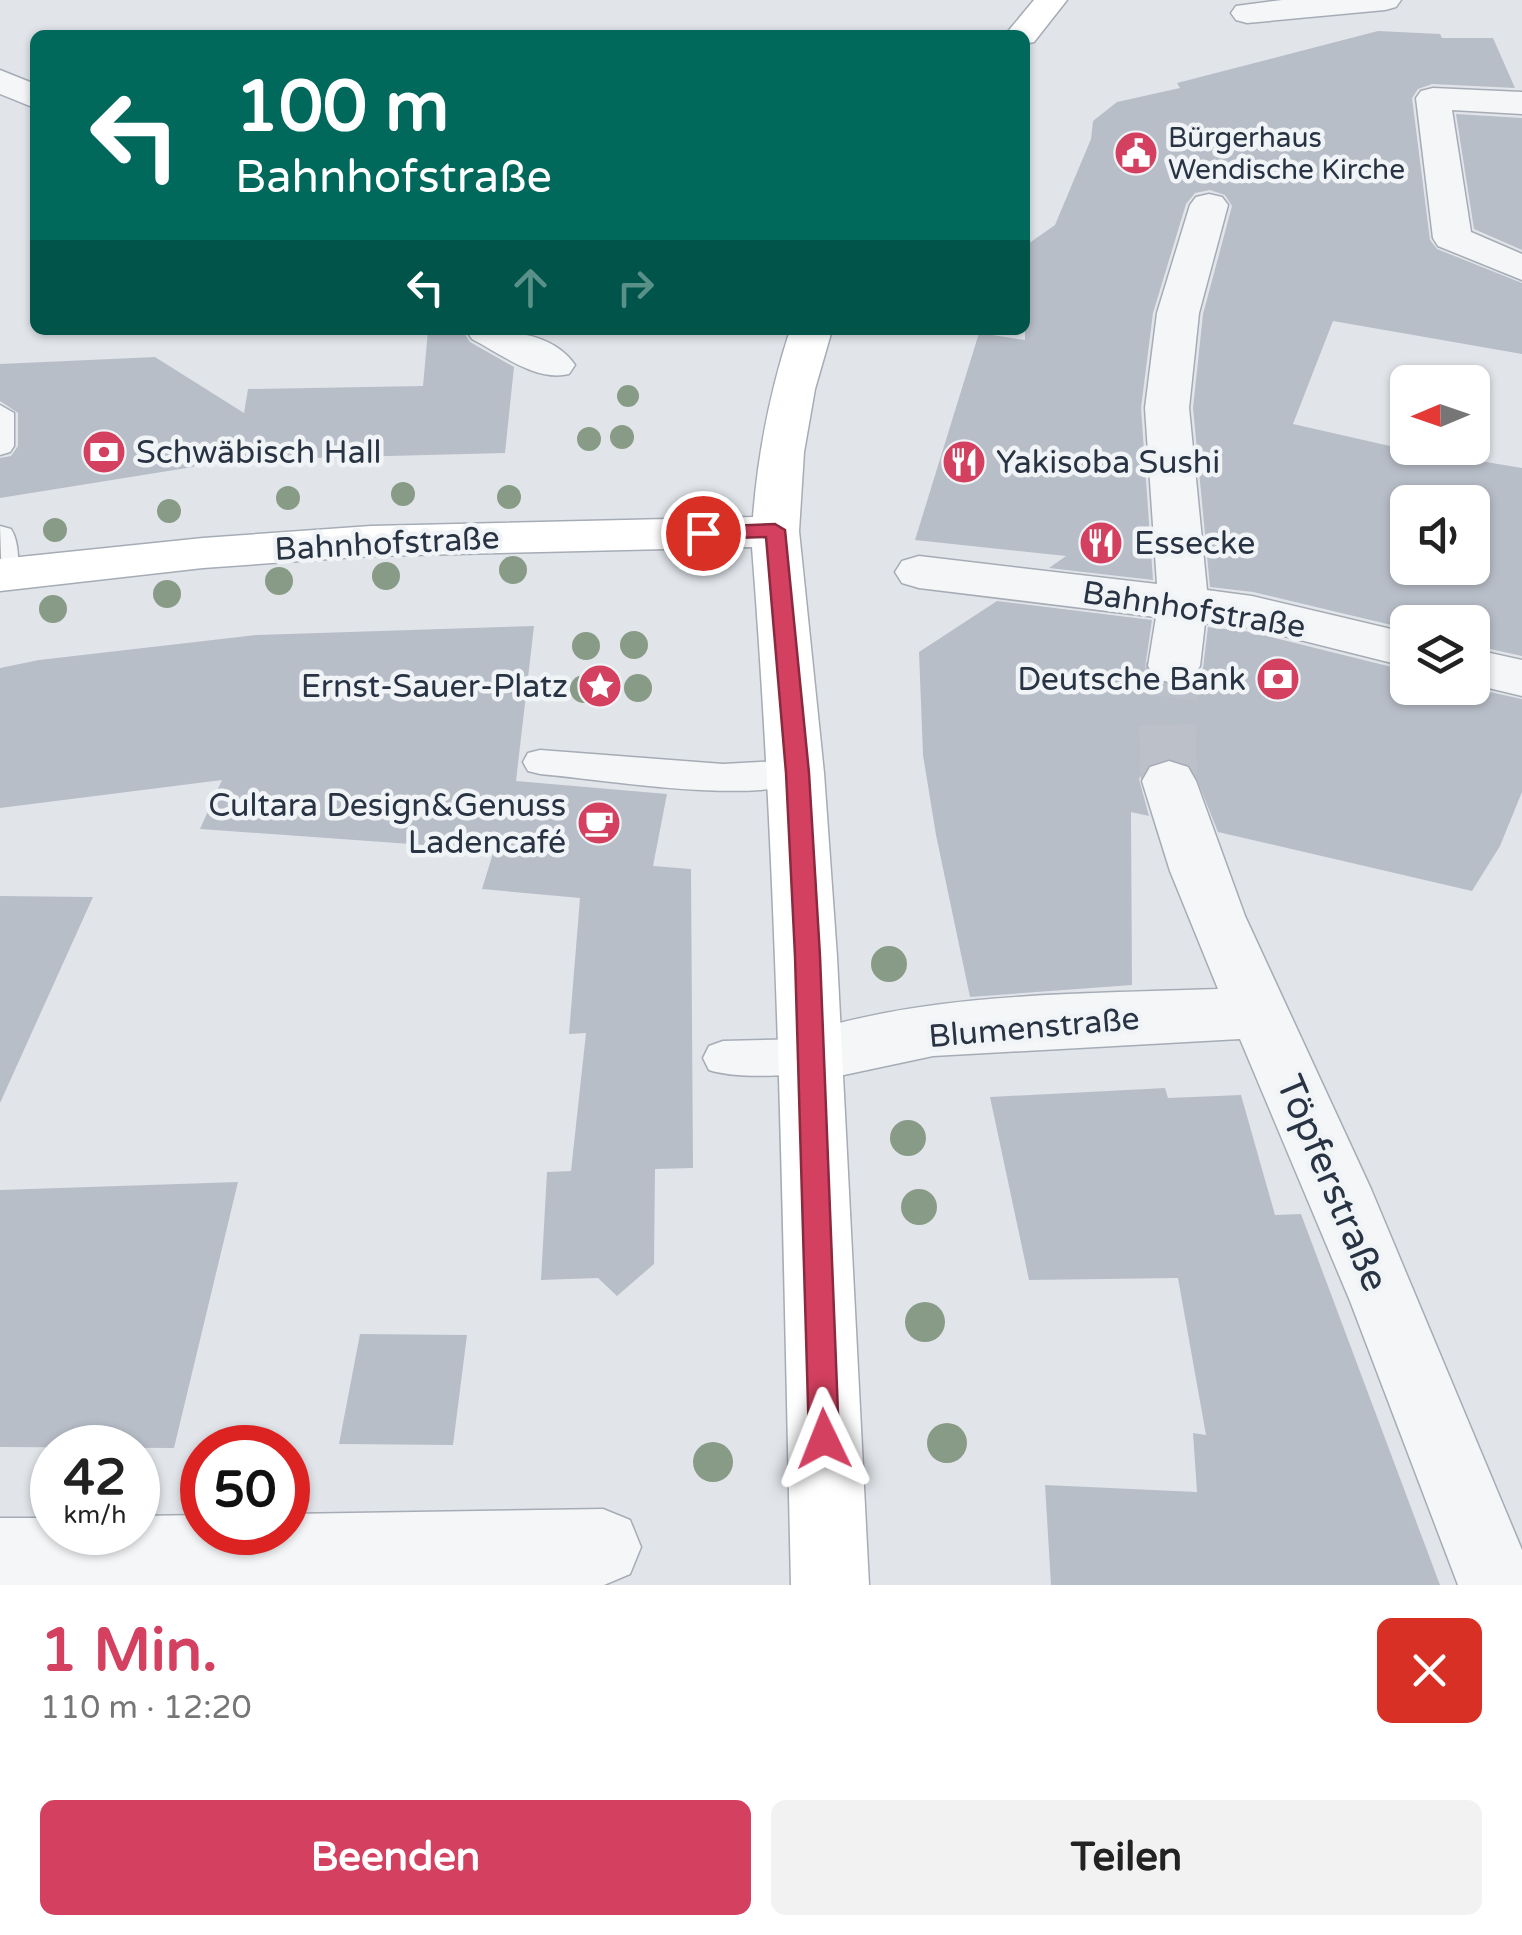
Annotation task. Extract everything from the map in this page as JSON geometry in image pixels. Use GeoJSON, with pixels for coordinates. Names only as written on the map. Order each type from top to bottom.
{"type":"FeatureCollection","features":[{"type":"Feature","properties":{"kind":"main road"},"geometry":{"type":"LineString","coordinates":[[1026,30],[1048,0]]}},
{"type":"Feature","properties":{"kind":"main road"},"geometry":{"type":"LineString","coordinates":[[809,335],[780,452],[775,530],[797,773],[830,1585]]}},
{"type":"Feature","properties":{"kind":"main road","name":"Bahnhofstraße"},"geometry":{"type":"LineString","coordinates":[[1,562],[370,541],[775,530]]}},
{"type":"Feature","properties":{"kind":"street"},"geometry":{"type":"LineString","coordinates":[[1247,13],[1385,0]]}},
{"type":"Feature","properties":{"kind":"street"},"geometry":{"type":"LineString","coordinates":[[0,80],[30,95]]}},
{"type":"Feature","properties":{"kind":"street"},"geometry":{"type":"LineString","coordinates":[[1522,103],[1432,98],[1452,238],[1522,268]]}},
{"type":"Feature","properties":{"kind":"street"},"geometry":{"type":"LineString","coordinates":[[1179,620],[1167,408],[1178,313],[1209,205]]}},
{"type":"Feature","properties":{"kind":"street"},"geometry":{"type":"LineString","coordinates":[[497,335],[554,365]]}},
{"type":"Feature","properties":{"kind":"street","name":"Bahnhofstraße"},"geometry":{"type":"LineString","coordinates":[[919,572],[1179,620],[1252,612],[1390,646]]}},
{"type":"Feature","properties":{"kind":"street"},"geometry":{"type":"LineString","coordinates":[[1490,670],[1522,678]]}},
{"type":"Feature","properties":{"kind":"street","name":"Töpferstraße"},"geometry":{"type":"LineString","coordinates":[[1169,781],[1186,845],[1313,1130],[1497,1585]]}},
{"type":"Feature","properties":{"kind":"street","name":"Blumenstraße"},"geometry":{"type":"LineString","coordinates":[[811,1056],[933,1032],[1120,1018],[1258,1013]]}},
{"type":"Feature","properties":{"kind":"street"},"geometry":{"type":"LineString","coordinates":[[0,1557],[602,1547]]}},
{"type":"Feature","properties":{"kind":"lane"},"geometry":{"type":"LineString","coordinates":[[0,412],[0,446]]}},
{"type":"Feature","properties":{"kind":"lane"},"geometry":{"type":"LineString","coordinates":[[540,762],[723,778],[797,773]]}},
{"type":"Feature","properties":{"kind":"lane"},"geometry":{"type":"LineString","coordinates":[[722,1058],[811,1056]]}},
{"type":"Feature","properties":{"kind":"building"},"geometry":{"type":"Polygon","coordinates":[[[1378,31],[1440,34],[1442,38],[1493,38],[1515,88],[1432,84],[1418,89],[1412,98],[1430,240],[1437,249],[1522,283],[1522,354],[1333,321],[1293,424],[1390,446],[1390,465],[1490,463],[1522,468],[1522,656],[1490,649],[1490,605],[1390,605],[1390,625],[1253,592],[1210,587],[1193,408],[1203,314],[1232,206],[1225,195],[1210,190],[1195,193],[1186,204],[1153,313],[1141,408],[1153,580],[1049,568],[1066,556],[915,540],[978,335],[1025,340],[1025,335],[1030,335],[1030,242],[1055,225],[1091,139],[1093,121],[1117,102],[1180,88],[1177,83],[1378,31]]]}},
{"type":"Feature","properties":{"kind":"building"},"geometry":{"type":"Polygon","coordinates":[[[1456,114],[1522,118],[1522,250],[1474,229],[1456,114]]]}},
{"type":"Feature","properties":{"kind":"building"},"geometry":{"type":"Polygon","coordinates":[[[428,335],[465,335],[470,342],[514,367],[505,453],[199,461],[193,467],[0,498],[0,458],[11,456],[18,446],[18,413],[0,401],[0,364],[155,357],[244,413],[248,389],[423,386],[428,335]]]}},
{"type":"Feature","properties":{"kind":"building"},"geometry":{"type":"Polygon","coordinates":[[[997,601],[1152,620],[1145,668],[1155,682],[1173,688],[1193,682],[1203,668],[1208,627],[1251,632],[1390,667],[1390,705],[1490,705],[1490,692],[1522,699],[1522,792],[1500,846],[1472,891],[1218,832],[1191,765],[1168,757],[1149,763],[1139,779],[1149,816],[1131,812],[1132,985],[970,997],[923,755],[919,652],[997,601]]]}},
{"type":"Feature","properties":{"kind":"building"},"geometry":{"type":"Polygon","coordinates":[[[534,626],[516,781],[667,794],[653,866],[691,869],[693,1168],[655,1169],[654,1264],[617,1296],[598,1278],[541,1280],[547,1172],[571,1171],[586,1033],[569,1034],[580,898],[482,889],[494,850],[200,829],[222,780],[0,808],[0,668],[257,635],[534,626]]]}},
{"type":"Feature","properties":{"kind":"building"},"geometry":{"type":"Polygon","coordinates":[[[0,896],[93,897],[0,1103],[0,896]]]}},
{"type":"Feature","properties":{"kind":"building"},"geometry":{"type":"Polygon","coordinates":[[[1165,1088],[1168,1098],[1241,1095],[1275,1215],[1301,1214],[1440,1585],[1051,1585],[1045,1485],[1197,1492],[1193,1433],[1206,1435],[1178,1278],[1029,1280],[990,1097],[1165,1088]]]}},
{"type":"Feature","properties":{"kind":"building"},"geometry":{"type":"Polygon","coordinates":[[[238,1182],[174,1448],[160,1448],[160,1425],[30,1425],[30,1447],[0,1447],[0,1190],[238,1182]]]}},
{"type":"Feature","properties":{"kind":"building"},"geometry":{"type":"Polygon","coordinates":[[[360,1334],[467,1335],[453,1445],[339,1444],[360,1334]]]}},
{"type":"Feature","properties":{"kind":"tunnel"},"geometry":{"type":"LineString","coordinates":[[1169,781],[1167,714],[1174,666]]}},
{"type":"Feature","properties":{"kind":"place","name":"Bürgerhaus Wendische Kirche"},"geometry":{"type":"Point","coordinates":[1136,153]}},
{"type":"Feature","properties":{"kind":"place","name":"Schwäbisch Hall"},"geometry":{"type":"Point","coordinates":[104,452]}},
{"type":"Feature","properties":{"kind":"place","name":"Yakisoba Sushi"},"geometry":{"type":"Point","coordinates":[964,462]}},
{"type":"Feature","properties":{"kind":"place","name":"Essecke"},"geometry":{"type":"Point","coordinates":[1101,543]}},
{"type":"Feature","properties":{"kind":"place","name":"Deutsche Bank"},"geometry":{"type":"Point","coordinates":[1278,679]}},
{"type":"Feature","properties":{"kind":"place","name":"Ernst-Sauer-Platz"},"geometry":{"type":"Point","coordinates":[600,686]}},
{"type":"Feature","properties":{"kind":"place","name":"Cultara Design&Genuss Ladencafé"},"geometry":{"type":"Point","coordinates":[599,823]}},
{"type":"Feature","properties":{"kind":"route"},"geometry":{"type":"LineString","coordinates":[[703,533],[775,530],[797,773],[807,956],[824,1439]]}}]}
